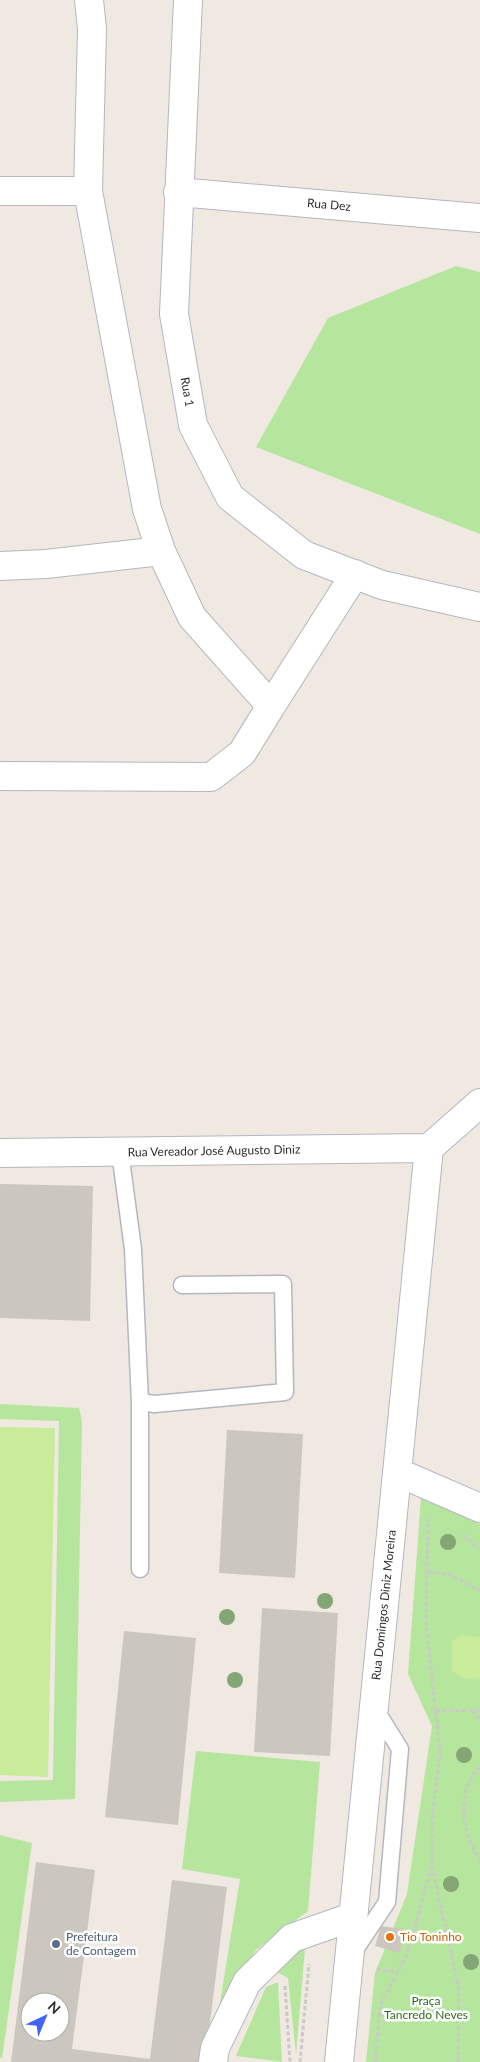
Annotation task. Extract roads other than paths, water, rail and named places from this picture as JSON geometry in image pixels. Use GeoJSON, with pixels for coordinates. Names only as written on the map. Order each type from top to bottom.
{"type":"FeatureCollection","features":[{"type":"Feature","properties":{"kind":"street"},"geometry":{"type":"LineString","coordinates":[[89,0],[92,29],[88,191],[147,510],[161,551],[192,617],[271,706]]}},
{"type":"Feature","properties":{"kind":"street","name":"Rua 1"},"geometry":{"type":"LineString","coordinates":[[188,0],[174,314],[193,425],[230,498],[304,555],[382,586],[480,608]]}},
{"type":"Feature","properties":{"kind":"street"},"geometry":{"type":"LineString","coordinates":[[0,191],[88,191]]}},
{"type":"Feature","properties":{"kind":"street","name":"Rua Dez"},"geometry":{"type":"LineString","coordinates":[[178,192],[480,218]]}},
{"type":"Feature","properties":{"kind":"street"},"geometry":{"type":"LineString","coordinates":[[0,566],[46,564],[161,551]]}},
{"type":"Feature","properties":{"kind":"street"},"geometry":{"type":"LineString","coordinates":[[0,776],[211,777],[242,753],[355,574]]}},
{"type":"Feature","properties":{"kind":"street"},"geometry":{"type":"LineString","coordinates":[[429,1148],[480,1103]]}},
{"type":"Feature","properties":{"kind":"street","name":"Rua Vereador José Augusto Diniz"},"geometry":{"type":"LineString","coordinates":[[0,1153],[429,1148]]}},
{"type":"Feature","properties":{"kind":"street","name":"Rua Domingos Diniz Moreira"},"geometry":{"type":"LineString","coordinates":[[339,2062],[429,1148]]}},
{"type":"Feature","properties":{"kind":"street"},"geometry":{"type":"LineString","coordinates":[[397,1472],[480,1508]]}},
{"type":"Feature","properties":{"kind":"street"},"geometry":{"type":"LineString","coordinates":[[213,2062],[215,2048],[247,1982],[292,1938],[352,1917]]}},
{"type":"Feature","properties":{"kind":"lane"},"geometry":{"type":"LineString","coordinates":[[120,1152],[133,1249],[140,1402],[140,1568]]}},
{"type":"Feature","properties":{"kind":"lane"},"geometry":{"type":"LineString","coordinates":[[140,1402],[155,1404],[285,1392],[283,1284],[182,1285]]}},
{"type":"Feature","properties":{"kind":"lane"},"geometry":{"type":"LineString","coordinates":[[351,1955],[387,1902],[400,1749],[374,1708]]}},
{"type":"Feature","properties":{"kind":"place","name":"Tio Toninho"},"geometry":{"type":"Point","coordinates":[390,1937]}},
{"type":"Feature","properties":{"kind":"place","name":"Prefeitura de Contagem"},"geometry":{"type":"Point","coordinates":[56,1944]}},
{"type":"Feature","properties":{"kind":"park label","name":"Praça Tancredo Neves"},"geometry":{"type":"Point","coordinates":[426,2008]}}]}
